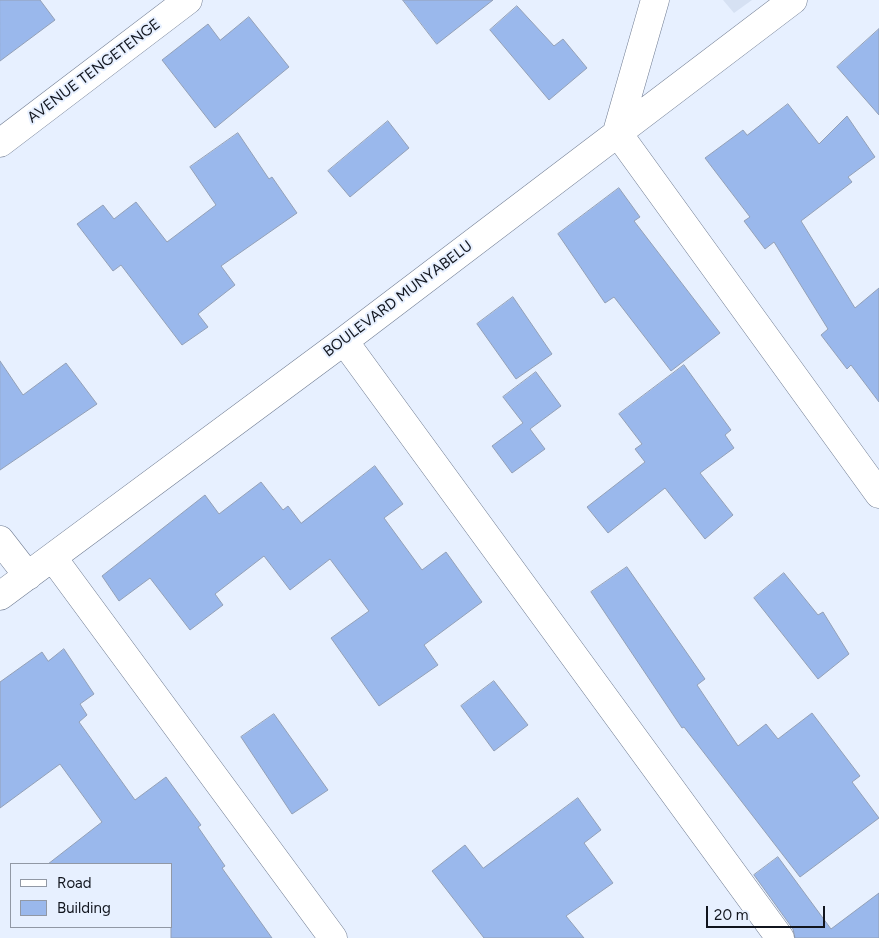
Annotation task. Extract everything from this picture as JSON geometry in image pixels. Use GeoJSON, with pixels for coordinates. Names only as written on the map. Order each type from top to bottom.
{"type":"FeatureCollection","features":[{"type":"Feature","properties":{"kind":"street","name":"AVENUE TENGETENGE"},"geometry":{"type":"LineString","coordinates":[[0,143],[188,0]]}},
{"type":"Feature","properties":{"kind":"street"},"geometry":{"type":"LineString","coordinates":[[654,0],[618,132],[879,494]]}},
{"type":"Feature","properties":{"kind":"street","name":"BOULEVARD MUNYABELU"},"geometry":{"type":"LineString","coordinates":[[0,596],[344,340],[793,0]]}},
{"type":"Feature","properties":{"kind":"street"},"geometry":{"type":"LineString","coordinates":[[344,340],[780,938]]}},
{"type":"Feature","properties":{"kind":"street"},"geometry":{"type":"LineString","coordinates":[[0,540],[28,576]]}},
{"type":"Feature","properties":{"kind":"street"},"geometry":{"type":"LineString","coordinates":[[52,558],[333,938]]}},
{"type":"Feature","properties":{"kind":"shaded area"},"geometry":{"type":"Polygon","coordinates":[[[723,0],[752,0],[734,13],[723,0]]]}},
{"type":"Feature","properties":{"kind":"building"},"geometry":{"type":"Polygon","coordinates":[[[0,0],[40,0],[55,20],[0,61],[0,0]]]}},
{"type":"Feature","properties":{"kind":"building"},"geometry":{"type":"Polygon","coordinates":[[[403,0],[493,0],[437,44],[403,0]]]}},
{"type":"Feature","properties":{"kind":"building"},"geometry":{"type":"Polygon","coordinates":[[[517,6],[554,46],[563,39],[587,68],[549,100],[490,30],[517,6]]]}},
{"type":"Feature","properties":{"kind":"building"},"geometry":{"type":"Polygon","coordinates":[[[249,17],[289,67],[215,128],[162,60],[208,24],[220,40],[249,17]]]}},
{"type":"Feature","properties":{"kind":"building"},"geometry":{"type":"Polygon","coordinates":[[[879,29],[879,115],[837,67],[879,29]]]}},
{"type":"Feature","properties":{"kind":"building"},"geometry":{"type":"Polygon","coordinates":[[[788,104],[819,144],[847,116],[875,157],[848,177],[852,182],[801,221],[855,308],[879,288],[879,402],[851,365],[847,369],[821,335],[828,329],[774,242],[765,249],[744,221],[750,217],[705,158],[743,130],[747,135],[788,104]]]}},
{"type":"Feature","properties":{"kind":"building"},"geometry":{"type":"Polygon","coordinates":[[[388,121],[409,148],[350,197],[328,171],[388,121]]]}},
{"type":"Feature","properties":{"kind":"building"},"geometry":{"type":"Polygon","coordinates":[[[238,133],[269,179],[272,177],[297,213],[221,266],[235,285],[198,314],[208,327],[182,345],[121,265],[113,271],[77,224],[103,205],[114,219],[136,202],[167,242],[216,205],[190,167],[238,133]]]}},
{"type":"Feature","properties":{"kind":"building"},"geometry":{"type":"Polygon","coordinates":[[[619,188],[640,217],[634,221],[720,333],[671,371],[614,297],[605,303],[558,234],[619,188]]]}},
{"type":"Feature","properties":{"kind":"building"},"geometry":{"type":"Polygon","coordinates":[[[513,297],[552,354],[516,379],[477,324],[513,297]]]}},
{"type":"Feature","properties":{"kind":"building"},"geometry":{"type":"Polygon","coordinates":[[[0,361],[23,395],[66,363],[97,404],[0,470],[0,361]]]}},
{"type":"Feature","properties":{"kind":"building"},"geometry":{"type":"Polygon","coordinates":[[[684,365],[731,430],[725,435],[734,448],[700,473],[733,515],[705,539],[665,488],[608,533],[587,507],[645,462],[635,449],[642,444],[619,414],[684,365]]]}},
{"type":"Feature","properties":{"kind":"building"},"geometry":{"type":"Polygon","coordinates":[[[536,372],[561,406],[530,429],[545,449],[512,473],[492,446],[523,423],[503,397],[536,372]]]}},
{"type":"Feature","properties":{"kind":"building"},"geometry":{"type":"Polygon","coordinates":[[[375,466],[403,504],[384,518],[422,570],[446,552],[482,602],[424,645],[438,665],[379,706],[331,638],[369,611],[330,559],[290,590],[264,556],[215,594],[223,605],[190,630],[150,578],[119,601],[102,576],[205,495],[219,514],[261,482],[283,510],[288,506],[301,523],[375,466]]]}},
{"type":"Feature","properties":{"kind":"building"},"geometry":{"type":"Polygon","coordinates":[[[627,567],[705,679],[697,685],[738,746],[766,724],[778,739],[812,713],[860,776],[852,782],[879,818],[800,877],[684,727],[682,728],[591,592],[627,567]]]}},
{"type":"Feature","properties":{"kind":"building"},"geometry":{"type":"Polygon","coordinates":[[[784,573],[818,615],[823,612],[849,654],[818,679],[754,598],[784,573]]]}},
{"type":"Feature","properties":{"kind":"building"},"geometry":{"type":"Polygon","coordinates":[[[64,649],[94,694],[80,704],[87,715],[79,722],[135,800],[166,777],[201,825],[198,827],[225,866],[222,868],[272,938],[171,938],[172,863],[49,863],[102,822],[60,764],[0,808],[0,682],[42,652],[48,661],[64,649]]]}},
{"type":"Feature","properties":{"kind":"building"},"geometry":{"type":"Polygon","coordinates":[[[494,681],[528,725],[494,751],[461,706],[494,681]]]}},
{"type":"Feature","properties":{"kind":"building"},"geometry":{"type":"Polygon","coordinates":[[[274,714],[328,790],[292,814],[241,737],[274,714]]]}},
{"type":"Feature","properties":{"kind":"building"},"geometry":{"type":"Polygon","coordinates":[[[578,798],[601,830],[584,843],[613,883],[566,916],[584,938],[484,938],[432,871],[465,845],[483,868],[578,798]]]}},
{"type":"Feature","properties":{"kind":"building"},"geometry":{"type":"Polygon","coordinates":[[[778,857],[831,929],[879,893],[879,938],[795,938],[793,929],[754,875],[778,857]]]}}]}
